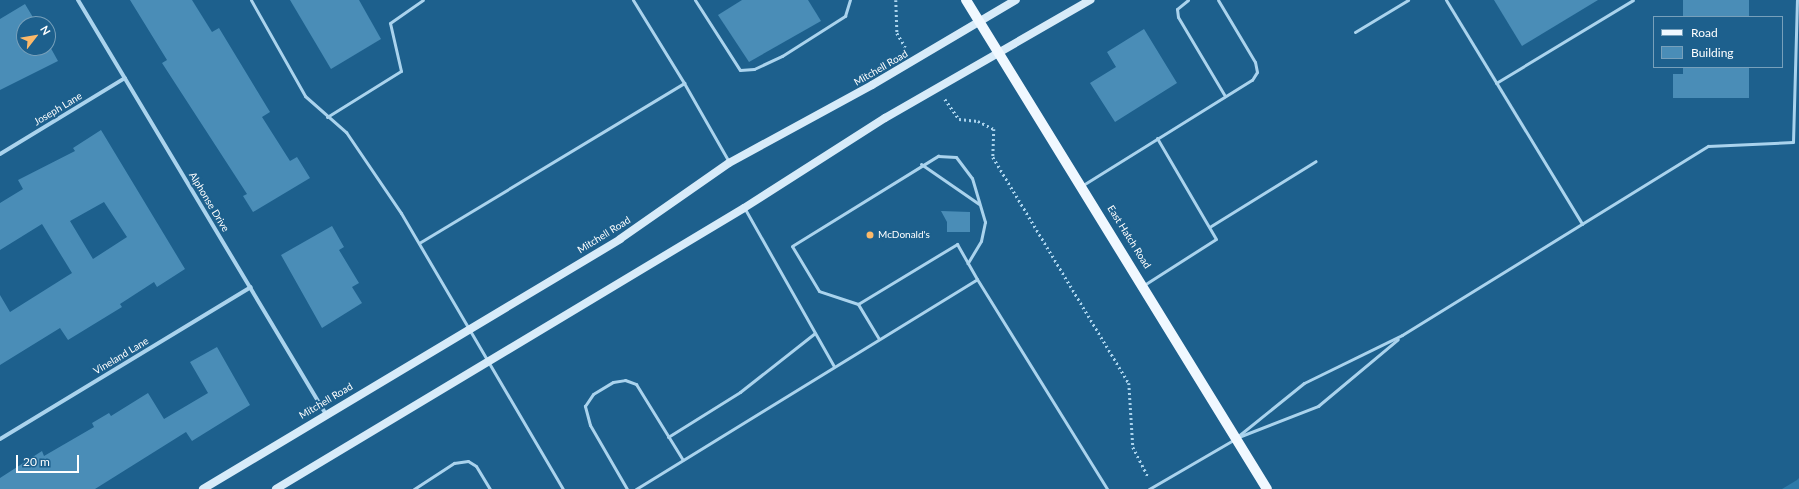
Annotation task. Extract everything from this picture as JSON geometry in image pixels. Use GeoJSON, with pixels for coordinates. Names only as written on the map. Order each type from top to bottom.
{"type":"FeatureCollection","features":[{"type":"Feature","properties":{"kind":"main road","name":"East Hatch Road"},"geometry":{"type":"LineString","coordinates":[[966,0],[1001,52],[1083,185],[1237,437],[1267,489]]}},
{"type":"Feature","properties":{"kind":"main road","name":"Mitchell Road"},"geometry":{"type":"LineString","coordinates":[[203,489],[325,413],[468,327],[620,239],[729,163],[980,22],[1016,0]]}},
{"type":"Feature","properties":{"kind":"main road"},"geometry":{"type":"LineString","coordinates":[[276,489],[744,208],[892,114],[1090,0]]}},
{"type":"Feature","properties":{"kind":"street","name":"Alphonse Drive"},"geometry":{"type":"LineString","coordinates":[[78,0],[325,413]]}},
{"type":"Feature","properties":{"kind":"street","name":"Joseph Lane"},"geometry":{"type":"LineString","coordinates":[[0,154],[125,78]]}},
{"type":"Feature","properties":{"kind":"street","name":"Vineland Lane"},"geometry":{"type":"LineString","coordinates":[[0,439],[251,287]]}},
{"type":"Feature","properties":{"kind":"lane"},"geometry":{"type":"LineString","coordinates":[[251,0],[305,96],[327,117],[346,132],[419,243],[468,327],[490,360],[563,489]]}},
{"type":"Feature","properties":{"kind":"lane"},"geometry":{"type":"LineString","coordinates":[[327,117],[401,71],[390,23],[423,0]]}},
{"type":"Feature","properties":{"kind":"lane"},"geometry":{"type":"LineString","coordinates":[[633,0],[684,83],[729,163]]}},
{"type":"Feature","properties":{"kind":"lane"},"geometry":{"type":"LineString","coordinates":[[695,0],[740,70],[754,69],[782,56],[845,16],[850,0]]}},
{"type":"Feature","properties":{"kind":"lane"},"geometry":{"type":"LineString","coordinates":[[1188,0],[1178,9],[1178,17],[1226,96]]}},
{"type":"Feature","properties":{"kind":"lane"},"geometry":{"type":"LineString","coordinates":[[1083,185],[1252,80],[1257,72],[1218,0]]}},
{"type":"Feature","properties":{"kind":"lane"},"geometry":{"type":"LineString","coordinates":[[1355,32],[1408,0]]}},
{"type":"Feature","properties":{"kind":"lane"},"geometry":{"type":"LineString","coordinates":[[1446,0],[1582,224]]}},
{"type":"Feature","properties":{"kind":"lane"},"geometry":{"type":"LineString","coordinates":[[1496,83],[1633,0]]}},
{"type":"Feature","properties":{"kind":"lane"},"geometry":{"type":"LineString","coordinates":[[1149,489],[1237,437],[1304,383],[1402,335],[1708,146],[1793,142],[1797,0]]}},
{"type":"Feature","properties":{"kind":"lane"},"geometry":{"type":"LineString","coordinates":[[419,243],[684,83]]}},
{"type":"Feature","properties":{"kind":"lane"},"geometry":{"type":"LineString","coordinates":[[1144,285],[1212,243],[1216,239],[1211,226],[1157,138]]}},
{"type":"Feature","properties":{"kind":"lane"},"geometry":{"type":"LineString","coordinates":[[879,339],[858,304],[820,291],[792,246],[921,164],[938,156],[956,157],[972,178],[985,222],[981,241],[968,263]]}},
{"type":"Feature","properties":{"kind":"lane"},"geometry":{"type":"LineString","coordinates":[[1211,226],[1316,161]]}},
{"type":"Feature","properties":{"kind":"lane"},"geometry":{"type":"LineString","coordinates":[[921,164],[979,204]]}},
{"type":"Feature","properties":{"kind":"lane"},"geometry":{"type":"LineString","coordinates":[[744,208],[834,366]]}},
{"type":"Feature","properties":{"kind":"lane"},"geometry":{"type":"LineString","coordinates":[[858,304],[956,244],[1107,489]]}},
{"type":"Feature","properties":{"kind":"lane"},"geometry":{"type":"LineString","coordinates":[[636,489],[977,279]]}},
{"type":"Feature","properties":{"kind":"lane"},"geometry":{"type":"LineString","coordinates":[[668,437],[740,392],[815,333]]}},
{"type":"Feature","properties":{"kind":"lane"},"geometry":{"type":"LineString","coordinates":[[1237,437],[1318,406],[1402,335]]}},
{"type":"Feature","properties":{"kind":"lane"},"geometry":{"type":"LineString","coordinates":[[627,489],[590,425],[585,406],[593,394],[612,382],[625,380],[636,384],[683,460]]}},
{"type":"Feature","properties":{"kind":"lane"},"geometry":{"type":"LineString","coordinates":[[414,489],[454,464],[468,461],[476,466],[490,489]]}},
{"type":"Feature","properties":{"kind":"path"},"geometry":{"type":"LineString","coordinates":[[992,136],[993,157],[1129,383],[1133,447],[1154,486]]}},
{"type":"Feature","properties":{"kind":"shaded area"},"geometry":{"type":"Polygon","coordinates":[[[1799,478],[1799,489],[1782,489],[1797,480],[1799,478]]]}},
{"type":"Feature","properties":{"kind":"building"},"geometry":{"type":"Polygon","coordinates":[[[130,0],[192,0],[212,32],[219,28],[270,112],[262,117],[290,161],[297,157],[310,178],[253,212],[243,196],[247,194],[162,63],[167,60],[130,0]]]}},
{"type":"Feature","properties":{"kind":"building"},"geometry":{"type":"Polygon","coordinates":[[[290,0],[359,0],[381,39],[331,69],[290,0]]]}},
{"type":"Feature","properties":{"kind":"building"},"geometry":{"type":"Polygon","coordinates":[[[742,0],[808,0],[821,21],[749,62],[718,15],[742,0]]]}},
{"type":"Feature","properties":{"kind":"building"},"geometry":{"type":"Polygon","coordinates":[[[1494,0],[1598,0],[1522,46],[1494,0]]]}},
{"type":"Feature","properties":{"kind":"building"},"geometry":{"type":"Polygon","coordinates":[[[1683,0],[1749,0],[1749,16],[1683,16],[1683,0]]]}},
{"type":"Feature","properties":{"kind":"building"},"geometry":{"type":"Polygon","coordinates":[[[25,4],[32,16],[16,16],[16,56],[55,56],[58,61],[0,90],[0,19],[25,4]]]}},
{"type":"Feature","properties":{"kind":"building"},"geometry":{"type":"Polygon","coordinates":[[[1144,29],[1177,83],[1115,122],[1090,83],[1116,67],[1107,52],[1144,29]]]}},
{"type":"Feature","properties":{"kind":"building"},"geometry":{"type":"Polygon","coordinates":[[[1683,68],[1749,68],[1749,98],[1673,98],[1673,74],[1683,74],[1683,68]]]}},
{"type":"Feature","properties":{"kind":"building"},"geometry":{"type":"Polygon","coordinates":[[[101,130],[185,269],[157,287],[154,282],[120,304],[122,307],[68,340],[60,328],[0,365],[0,295],[10,312],[72,273],[42,224],[0,250],[0,203],[23,189],[18,180],[75,151],[73,148],[101,130]],[[104,202],[70,221],[93,259],[127,237],[104,202]]]}},
{"type":"Feature","properties":{"kind":"building"},"geometry":{"type":"Polygon","coordinates":[[[941,211],[970,212],[970,232],[947,232],[947,222],[941,211]]]}},
{"type":"Feature","properties":{"kind":"building"},"geometry":{"type":"Polygon","coordinates":[[[332,226],[344,247],[339,250],[359,283],[352,287],[362,303],[322,328],[281,255],[332,226]]]}},
{"type":"Feature","properties":{"kind":"building"},"geometry":{"type":"Polygon","coordinates":[[[217,347],[250,405],[192,441],[186,432],[95,489],[0,489],[0,478],[42,451],[44,456],[94,427],[92,423],[109,413],[111,416],[148,393],[164,419],[208,393],[190,362],[217,347]]]}},
{"type":"Feature","properties":{"kind":"place","name":"McDonald's"},"geometry":{"type":"Point","coordinates":[870,235]}}]}
